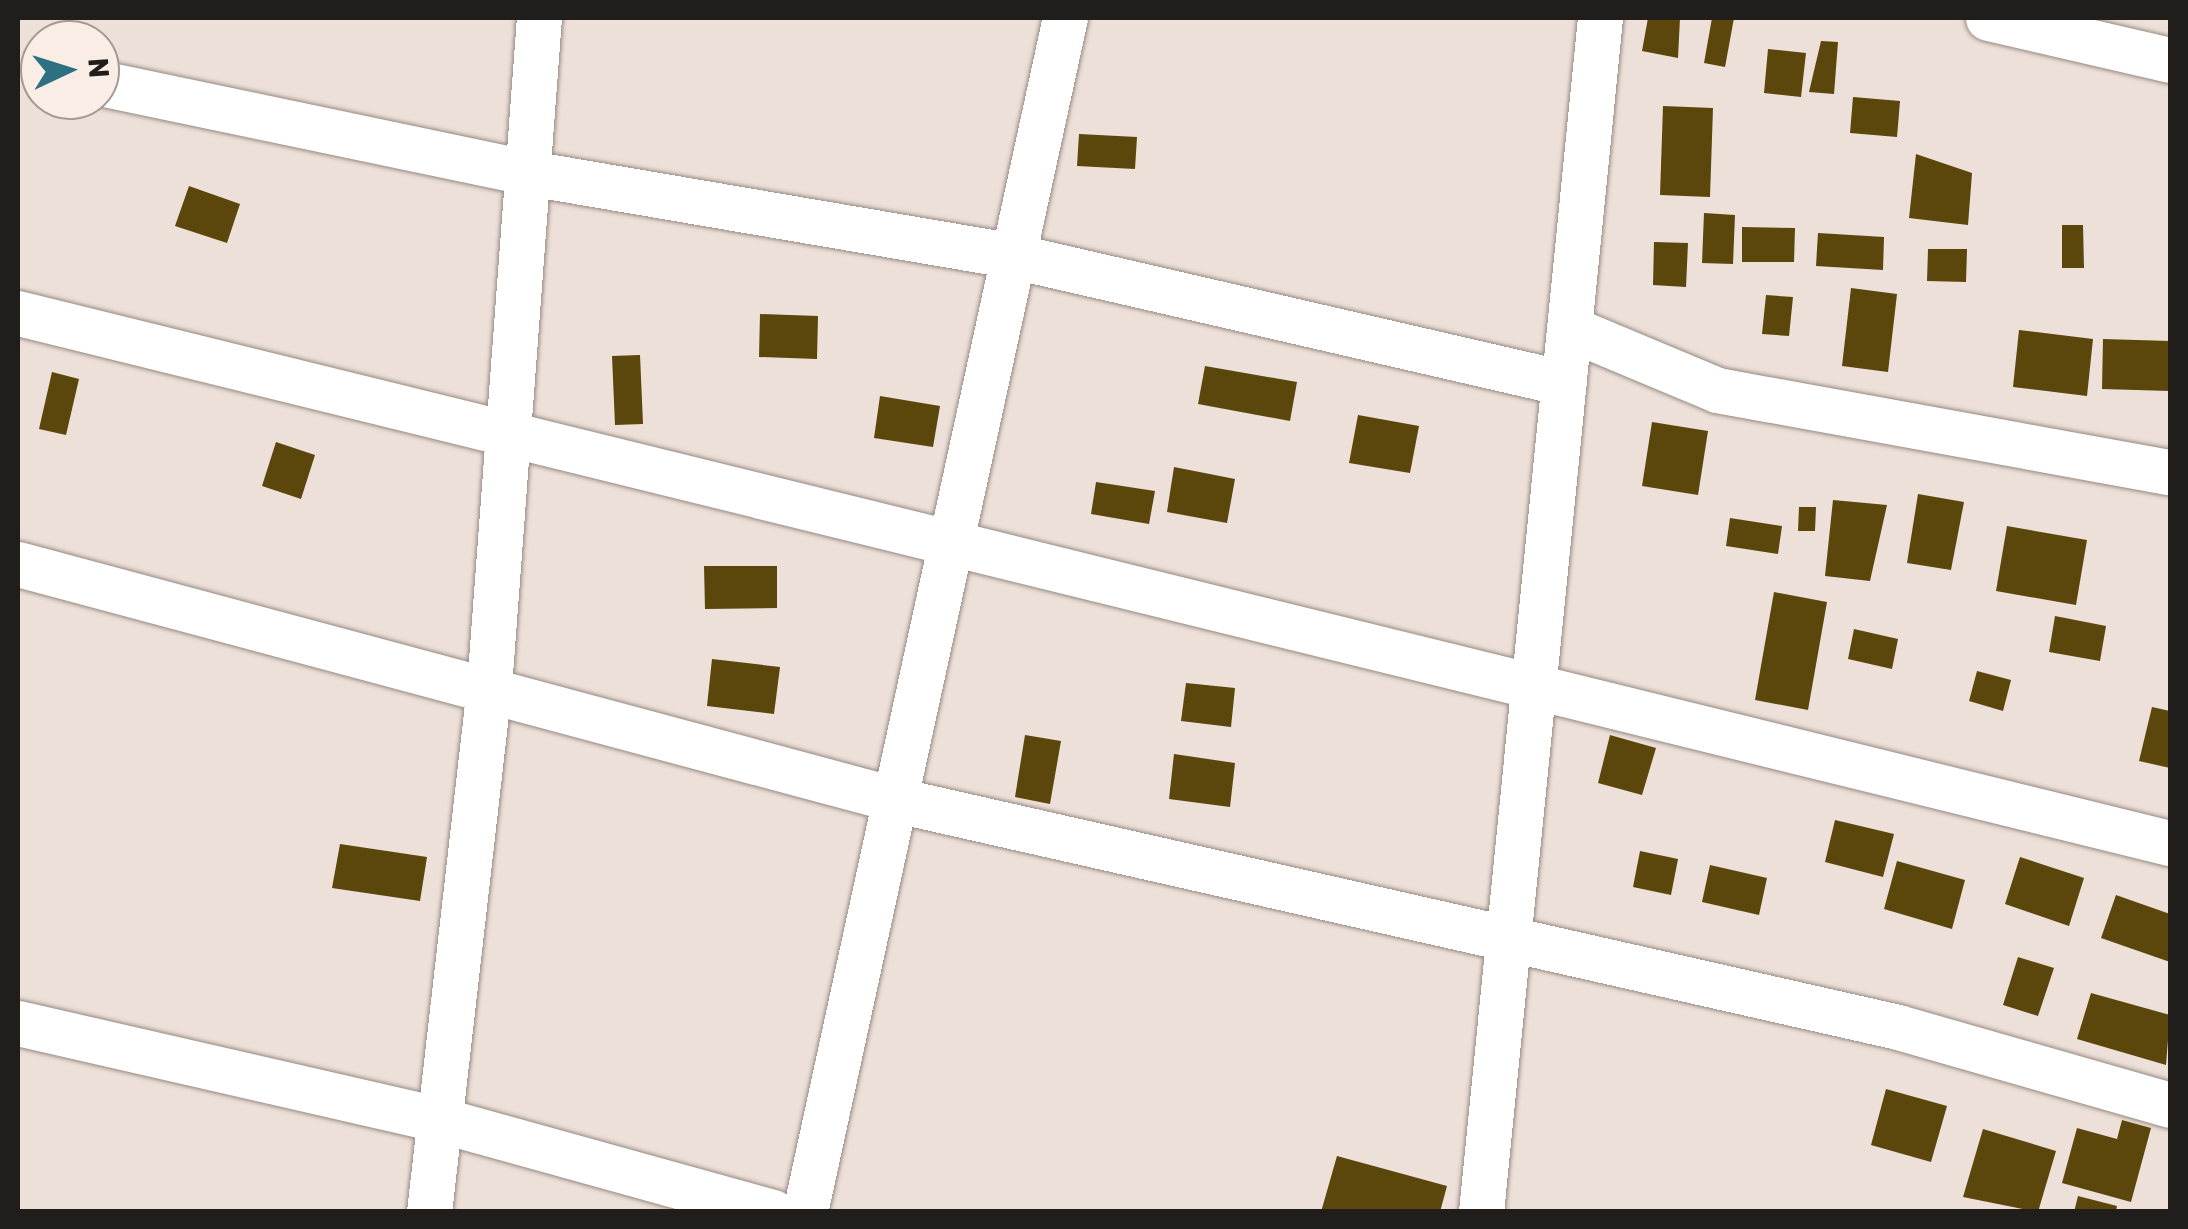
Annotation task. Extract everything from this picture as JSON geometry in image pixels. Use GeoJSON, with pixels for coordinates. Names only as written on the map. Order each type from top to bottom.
{"type":"FeatureCollection","features":[{"type":"Feature","properties":{"kind":"street"},"geometry":{"type":"LineString","coordinates":[[430,1212],[436,1118],[489,687],[540,18]]}},
{"type":"Feature","properties":{"kind":"street"},"geometry":{"type":"LineString","coordinates":[[806,1212],[902,801],[1065,18]]}},
{"type":"Feature","properties":{"kind":"street"},"geometry":{"type":"LineString","coordinates":[[1481,1212],[1600,18]]}},
{"type":"Feature","properties":{"kind":"street"},"geometry":{"type":"LineString","coordinates":[[1988,18],[2170,60]]}},
{"type":"Feature","properties":{"kind":"street"},"geometry":{"type":"LineString","coordinates":[[120,87],[530,173],[1018,257],[1564,383]]}},
{"type":"Feature","properties":{"kind":"street"},"geometry":{"type":"LineString","coordinates":[[18,314],[510,428],[955,543],[2170,843]]}},
{"type":"Feature","properties":{"kind":"street"},"geometry":{"type":"LineString","coordinates":[[1569,328],[1717,390],[2170,472]]}},
{"type":"Feature","properties":{"kind":"street"},"geometry":{"type":"LineString","coordinates":[[18,564],[489,687],[902,801],[1506,944],[1898,1027],[2170,1105]]}},
{"type":"Feature","properties":{"kind":"street"},"geometry":{"type":"LineString","coordinates":[[18,1023],[436,1118],[774,1212]]}},
{"type":"Feature","properties":{"kind":"building"},"geometry":{"type":"Polygon","coordinates":[[[1648,18],[1680,18],[1678,58],[1642,51],[1648,18]]]}},
{"type":"Feature","properties":{"kind":"building"},"geometry":{"type":"Polygon","coordinates":[[[1712,18],[1734,18],[1725,67],[1704,63],[1712,18]]]}},
{"type":"Feature","properties":{"kind":"building"},"geometry":{"type":"Polygon","coordinates":[[[1821,41],[1838,42],[1834,94],[1809,92],[1821,41]]]}},
{"type":"Feature","properties":{"kind":"building"},"geometry":{"type":"Polygon","coordinates":[[[1768,49],[1806,53],[1801,97],[1764,93],[1768,49]]]}},
{"type":"Feature","properties":{"kind":"building"},"geometry":{"type":"Polygon","coordinates":[[[1853,97],[1900,101],[1897,137],[1850,133],[1853,97]]]}},
{"type":"Feature","properties":{"kind":"building"},"geometry":{"type":"Polygon","coordinates":[[[1663,106],[1713,108],[1710,197],[1660,195],[1663,106]]]}},
{"type":"Feature","properties":{"kind":"building"},"geometry":{"type":"Polygon","coordinates":[[[1079,134],[1137,137],[1135,169],[1077,166],[1079,134]]]}},
{"type":"Feature","properties":{"kind":"building"},"geometry":{"type":"Polygon","coordinates":[[[1916,154],[1972,173],[1968,225],[1909,218],[1916,154]]]}},
{"type":"Feature","properties":{"kind":"building"},"geometry":{"type":"Polygon","coordinates":[[[189,186],[240,204],[227,243],[175,226],[189,186]]]}},
{"type":"Feature","properties":{"kind":"building"},"geometry":{"type":"Polygon","coordinates":[[[1704,213],[1735,215],[1733,264],[1702,263],[1704,213]]]}},
{"type":"Feature","properties":{"kind":"building"},"geometry":{"type":"Polygon","coordinates":[[[2062,225],[2083,225],[2084,268],[2062,268],[2062,225]]]}},
{"type":"Feature","properties":{"kind":"building"},"geometry":{"type":"Polygon","coordinates":[[[1742,227],[1795,228],[1794,262],[1742,262],[1742,227]]]}},
{"type":"Feature","properties":{"kind":"building"},"geometry":{"type":"Polygon","coordinates":[[[1818,233],[1884,237],[1883,270],[1816,266],[1818,233]]]}},
{"type":"Feature","properties":{"kind":"building"},"geometry":{"type":"Polygon","coordinates":[[[1654,242],[1688,243],[1686,287],[1653,285],[1654,242]]]}},
{"type":"Feature","properties":{"kind":"building"},"geometry":{"type":"Polygon","coordinates":[[[1928,249],[1967,249],[1966,282],[1927,281],[1928,249]]]}},
{"type":"Feature","properties":{"kind":"building"},"geometry":{"type":"Polygon","coordinates":[[[1851,288],[1897,294],[1888,372],[1842,366],[1851,288]]]}},
{"type":"Feature","properties":{"kind":"building"},"geometry":{"type":"Polygon","coordinates":[[[1766,295],[1793,297],[1789,336],[1762,334],[1766,295]]]}},
{"type":"Feature","properties":{"kind":"building"},"geometry":{"type":"Polygon","coordinates":[[[760,314],[818,316],[817,359],[759,357],[760,314]]]}},
{"type":"Feature","properties":{"kind":"building"},"geometry":{"type":"Polygon","coordinates":[[[2019,330],[2093,339],[2087,396],[2013,387],[2019,330]]]}},
{"type":"Feature","properties":{"kind":"building"},"geometry":{"type":"Polygon","coordinates":[[[2103,339],[2170,341],[2170,391],[2102,389],[2103,339]]]}},
{"type":"Feature","properties":{"kind":"building"},"geometry":{"type":"Polygon","coordinates":[[[640,355],[643,424],[615,425],[612,356],[640,355]]]}},
{"type":"Feature","properties":{"kind":"building"},"geometry":{"type":"Polygon","coordinates":[[[1205,366],[1297,382],[1290,421],[1198,404],[1205,366]]]}},
{"type":"Feature","properties":{"kind":"building"},"geometry":{"type":"Polygon","coordinates":[[[52,372],[79,379],[66,435],[39,429],[52,372]]]}},
{"type":"Feature","properties":{"kind":"building"},"geometry":{"type":"Polygon","coordinates":[[[880,396],[940,406],[933,447],[874,438],[880,396]]]}},
{"type":"Feature","properties":{"kind":"building"},"geometry":{"type":"Polygon","coordinates":[[[1358,415],[1419,426],[1410,473],[1349,463],[1358,415]]]}},
{"type":"Feature","properties":{"kind":"building"},"geometry":{"type":"Polygon","coordinates":[[[1652,422],[1708,431],[1698,495],[1642,486],[1652,422]]]}},
{"type":"Feature","properties":{"kind":"building"},"geometry":{"type":"Polygon","coordinates":[[[276,442],[315,455],[301,499],[262,486],[276,442]]]}},
{"type":"Feature","properties":{"kind":"building"},"geometry":{"type":"Polygon","coordinates":[[[1174,467],[1235,479],[1227,523],[1167,512],[1174,467]]]}},
{"type":"Feature","properties":{"kind":"building"},"geometry":{"type":"Polygon","coordinates":[[[1096,482],[1155,491],[1149,524],[1091,514],[1096,482]]]}},
{"type":"Feature","properties":{"kind":"building"},"geometry":{"type":"Polygon","coordinates":[[[1918,494],[1964,502],[1951,570],[1907,563],[1918,494]]]}},
{"type":"Feature","properties":{"kind":"building"},"geometry":{"type":"Polygon","coordinates":[[[1833,500],[1887,505],[1870,581],[1825,576],[1833,500]]]}},
{"type":"Feature","properties":{"kind":"building"},"geometry":{"type":"Polygon","coordinates":[[[1799,507],[1816,507],[1815,531],[1798,531],[1799,507]]]}},
{"type":"Feature","properties":{"kind":"building"},"geometry":{"type":"Polygon","coordinates":[[[1730,518],[1782,526],[1778,554],[1726,546],[1730,518]]]}},
{"type":"Feature","properties":{"kind":"building"},"geometry":{"type":"Polygon","coordinates":[[[2007,526],[2087,540],[2076,605],[1996,591],[2007,526]]]}},
{"type":"Feature","properties":{"kind":"building"},"geometry":{"type":"Polygon","coordinates":[[[704,566],[777,566],[777,608],[705,609],[704,566]]]}},
{"type":"Feature","properties":{"kind":"building"},"geometry":{"type":"Polygon","coordinates":[[[1774,592],[1827,602],[1808,710],[1755,700],[1774,592]]]}},
{"type":"Feature","properties":{"kind":"building"},"geometry":{"type":"Polygon","coordinates":[[[2055,616],[2106,626],[2100,661],[2049,652],[2055,616]]]}},
{"type":"Feature","properties":{"kind":"building"},"geometry":{"type":"Polygon","coordinates":[[[1854,629],[1898,639],[1892,669],[1848,659],[1854,629]]]}},
{"type":"Feature","properties":{"kind":"building"},"geometry":{"type":"Polygon","coordinates":[[[712,659],[780,667],[774,714],[707,706],[712,659]]]}},
{"type":"Feature","properties":{"kind":"building"},"geometry":{"type":"Polygon","coordinates":[[[1977,671],[2011,680],[2003,711],[1969,701],[1977,671]]]}},
{"type":"Feature","properties":{"kind":"building"},"geometry":{"type":"Polygon","coordinates":[[[1186,683],[1235,688],[1231,727],[1181,721],[1186,683]]]}},
{"type":"Feature","properties":{"kind":"building"},"geometry":{"type":"Polygon","coordinates":[[[2152,707],[2170,711],[2170,768],[2139,761],[2152,707]]]}},
{"type":"Feature","properties":{"kind":"building"},"geometry":{"type":"Polygon","coordinates":[[[1025,735],[1061,741],[1050,804],[1015,797],[1025,735]]]}},
{"type":"Feature","properties":{"kind":"building"},"geometry":{"type":"Polygon","coordinates":[[[1610,735],[1656,748],[1642,795],[1598,783],[1610,735]]]}},
{"type":"Feature","properties":{"kind":"building"},"geometry":{"type":"Polygon","coordinates":[[[1174,754],[1235,763],[1230,807],[1169,799],[1174,754]]]}},
{"type":"Feature","properties":{"kind":"building"},"geometry":{"type":"Polygon","coordinates":[[[1835,820],[1894,834],[1883,877],[1825,862],[1835,820]]]}},
{"type":"Feature","properties":{"kind":"building"},"geometry":{"type":"Polygon","coordinates":[[[340,844],[427,857],[420,901],[332,888],[340,844]]]}},
{"type":"Feature","properties":{"kind":"building"},"geometry":{"type":"Polygon","coordinates":[[[1640,851],[1678,859],[1671,895],[1633,887],[1640,851]]]}},
{"type":"Feature","properties":{"kind":"building"},"geometry":{"type":"Polygon","coordinates":[[[2020,857],[2084,878],[2069,926],[2005,904],[2020,857]]]}},
{"type":"Feature","properties":{"kind":"building"},"geometry":{"type":"Polygon","coordinates":[[[1897,861],[1965,880],[1952,929],[1884,909],[1897,861]]]}},
{"type":"Feature","properties":{"kind":"building"},"geometry":{"type":"Polygon","coordinates":[[[1710,865],[1767,878],[1759,915],[1702,902],[1710,865]]]}},
{"type":"Feature","properties":{"kind":"building"},"geometry":{"type":"Polygon","coordinates":[[[2116,895],[2170,914],[2170,962],[2101,938],[2116,895]]]}},
{"type":"Feature","properties":{"kind":"building"},"geometry":{"type":"Polygon","coordinates":[[[2018,957],[2054,968],[2038,1016],[2003,1005],[2018,957]]]}},
{"type":"Feature","properties":{"kind":"building"},"geometry":{"type":"Polygon","coordinates":[[[2091,993],[2170,1015],[2166,1065],[2077,1039],[2091,993]]]}},
{"type":"Feature","properties":{"kind":"building"},"geometry":{"type":"Polygon","coordinates":[[[1886,1089],[1947,1106],[1931,1162],[1871,1145],[1886,1089]]]}},
{"type":"Feature","properties":{"kind":"building"},"geometry":{"type":"Polygon","coordinates":[[[2122,1120],[2151,1128],[2131,1202],[2062,1183],[2077,1128],[2117,1139],[2122,1120]]]}},
{"type":"Feature","properties":{"kind":"building"},"geometry":{"type":"Polygon","coordinates":[[[1983,1129],[2056,1151],[2038,1212],[1963,1197],[1983,1129]]]}},
{"type":"Feature","properties":{"kind":"building"},"geometry":{"type":"Polygon","coordinates":[[[1337,1156],[1447,1186],[1440,1212],[1321,1212],[1337,1156]]]}},
{"type":"Feature","properties":{"kind":"building"},"geometry":{"type":"Polygon","coordinates":[[[2078,1196],[2117,1206],[2116,1212],[2074,1212],[2078,1196]]]}}]}
